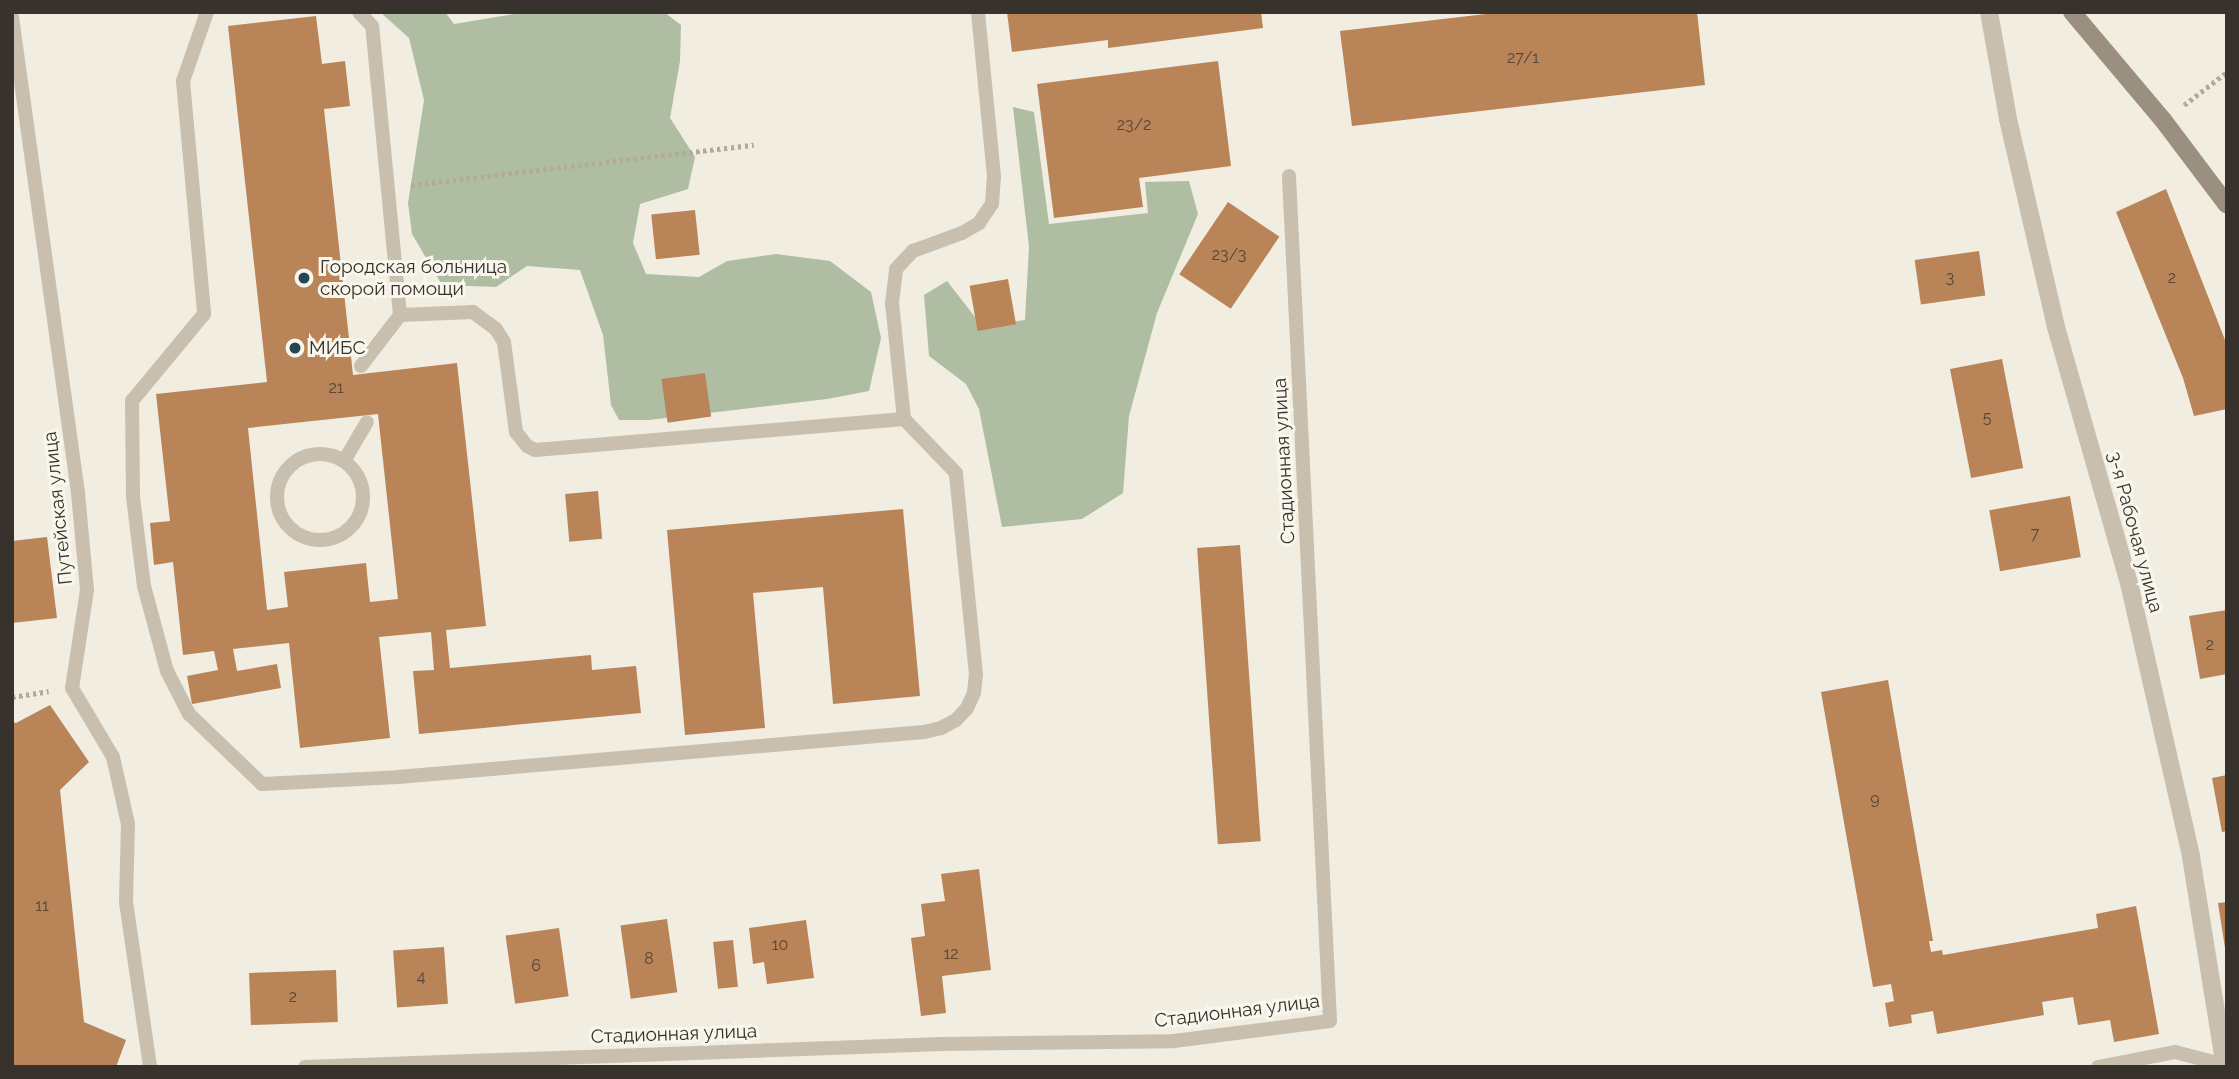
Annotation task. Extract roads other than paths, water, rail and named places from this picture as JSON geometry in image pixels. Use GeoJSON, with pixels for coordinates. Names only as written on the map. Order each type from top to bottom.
{"type":"FeatureCollection","features":[{"type":"Feature","properties":{"kind":"street","name":"3-я Рабочая улица"},"geometry":{"type":"LineString","coordinates":[[1989,12],[2008,119],[2056,327],[2130,583],[2182,818],[2225,1066]]}},
{"type":"Feature","properties":{"kind":"street"},"geometry":{"type":"LineString","coordinates":[[2072,12],[2163,120],[2227,205]]}},
{"type":"Feature","properties":{"kind":"lane"},"geometry":{"type":"LineString","coordinates":[[207,12],[183,80],[204,314],[132,401],[133,497],[144,586],[167,671],[189,714],[262,784],[398,777],[925,732],[948,724],[967,708],[974,692],[976,676],[956,473],[904,419],[892,303],[895,269],[913,251],[962,233],[979,223],[992,204],[994,176],[978,12]]}},
{"type":"Feature","properties":{"kind":"lane"},"geometry":{"type":"LineString","coordinates":[[359,12],[372,26],[400,315],[361,366]]}},
{"type":"Feature","properties":{"kind":"lane","name":"Путейская улица"},"geometry":{"type":"LineString","coordinates":[[12,17],[76,480],[88,590],[72,688],[113,757],[128,824],[126,902],[150,1067]]}},
{"type":"Feature","properties":{"kind":"lane","name":"Стадионная улица"},"geometry":{"type":"LineString","coordinates":[[306,1067],[942,1044],[1174,1041],[1330,1021],[1289,176]]}},
{"type":"Feature","properties":{"kind":"lane"},"geometry":{"type":"LineString","coordinates":[[400,315],[473,312],[496,329],[503,342],[516,432],[527,446],[535,450],[904,419]]}},
{"type":"Feature","properties":{"kind":"lane"},"geometry":{"type":"LineString","coordinates":[[344,461],[367,422]]}},
{"type":"Feature","properties":{"kind":"lane"},"geometry":{"type":"LineString","coordinates":[[324,454],[344,461],[361,484],[361,512],[353,525],[329,540],[301,537],[281,517],[276,503],[282,475],[291,464],[303,457],[324,454]]}},
{"type":"Feature","properties":{"kind":"lane"},"geometry":{"type":"LineString","coordinates":[[2098,1067],[2175,1052],[2225,1066]]}},
{"type":"Feature","properties":{"kind":"place","name":"Городская больница скорой помощи"},"geometry":{"type":"Point","coordinates":[304,278]}},
{"type":"Feature","properties":{"kind":"place","name":"МИБС"},"geometry":{"type":"Point","coordinates":[295,348]}}]}
